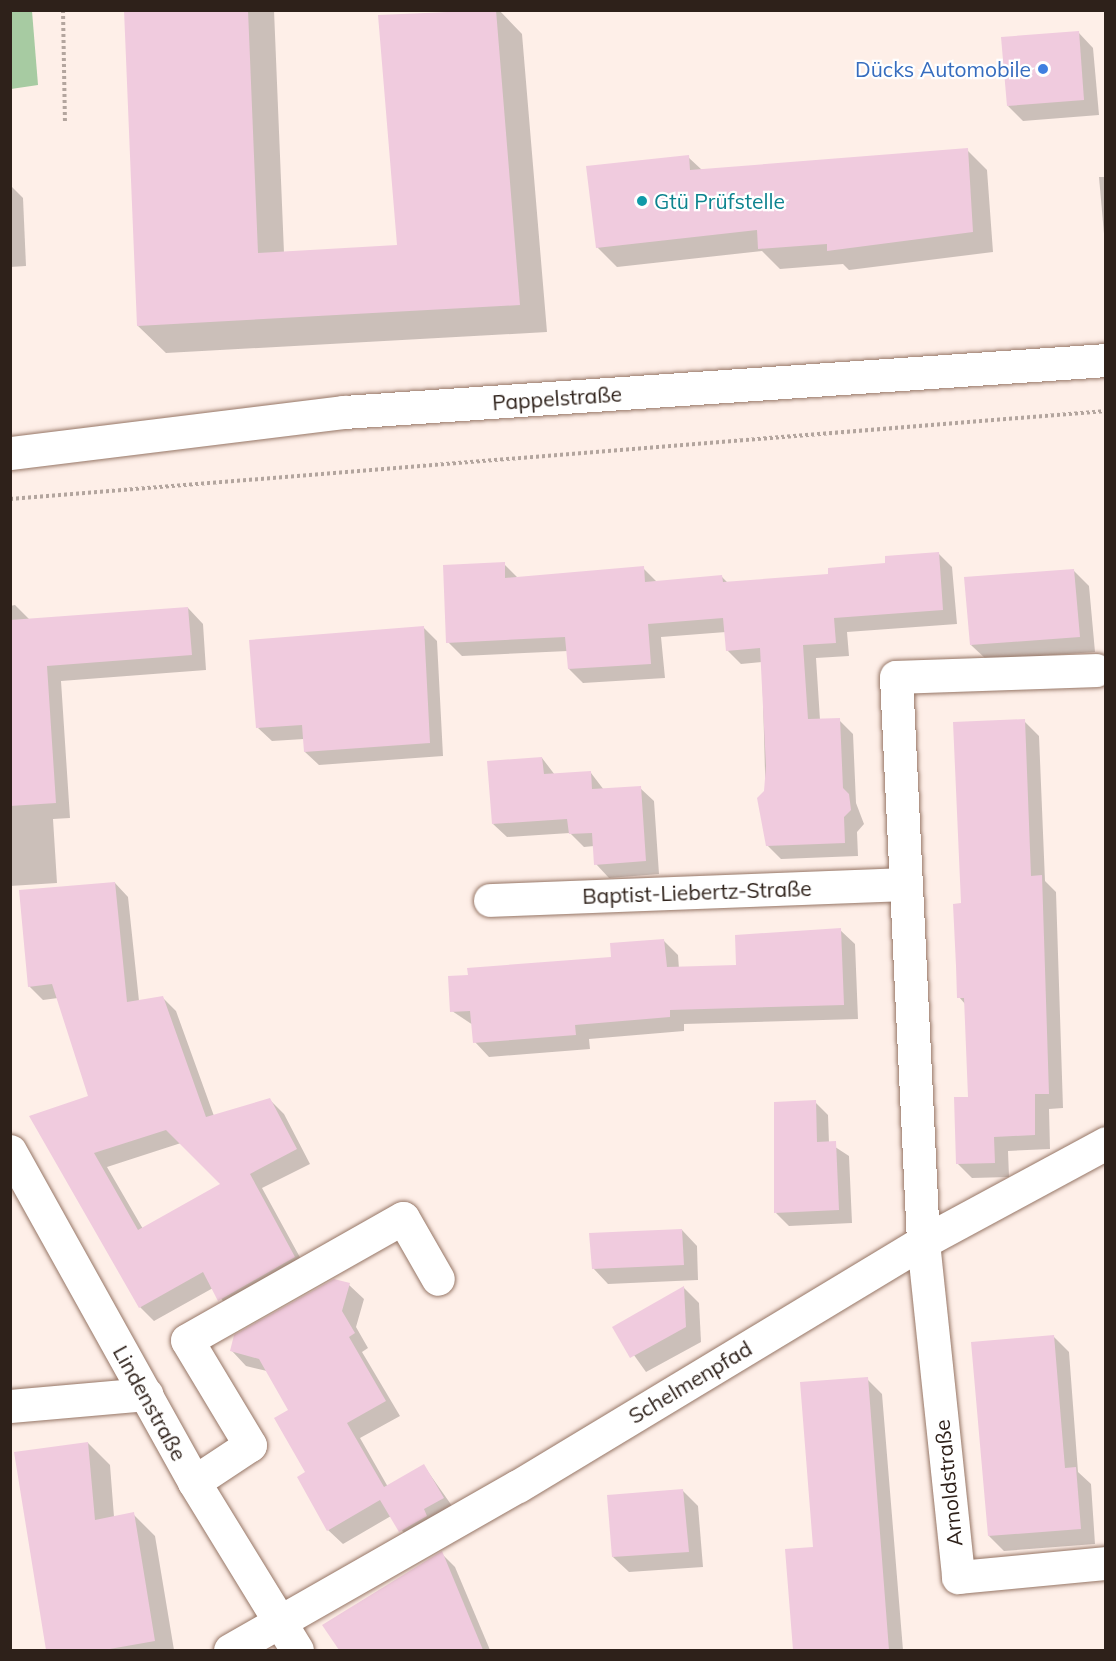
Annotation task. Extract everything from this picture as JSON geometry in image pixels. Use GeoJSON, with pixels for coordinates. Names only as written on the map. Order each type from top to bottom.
{"type":"FeatureCollection","features":[{"type":"Feature","properties":{"kind":"street","name":"Pappelstraße"},"geometry":{"type":"LineString","coordinates":[[10,453],[344,412],[1106,360]]}},
{"type":"Feature","properties":{"kind":"street"},"geometry":{"type":"LineString","coordinates":[[923,1242],[903,884],[896,677],[1096,670]]}},
{"type":"Feature","properties":{"kind":"street","name":"Baptist-Liebertz-Straße"},"geometry":{"type":"LineString","coordinates":[[490,900],[903,884]]}},
{"type":"Feature","properties":{"kind":"street","name":"Schelmenpfad"},"geometry":{"type":"LineString","coordinates":[[230,1650],[923,1242],[1106,1143]]}},
{"type":"Feature","properties":{"kind":"street","name":"Lindenstraße"},"geometry":{"type":"LineString","coordinates":[[10,1151],[194,1482],[276,1623],[297,1650]]}},
{"type":"Feature","properties":{"kind":"street"},"geometry":{"type":"LineString","coordinates":[[194,1482],[250,1445],[187,1340],[403,1218],[438,1279]]}},
{"type":"Feature","properties":{"kind":"street","name":"Arnoldstraße"},"geometry":{"type":"LineString","coordinates":[[923,1242],[958,1577],[1106,1563]]}},
{"type":"Feature","properties":{"kind":"street"},"geometry":{"type":"LineString","coordinates":[[10,1406],[146,1394]]}},
{"type":"Feature","properties":{"kind":"path"},"geometry":{"type":"LineString","coordinates":[[63,10],[65,123]]}},
{"type":"Feature","properties":{"kind":"path"},"geometry":{"type":"LineString","coordinates":[[10,499],[1106,411]]}},
{"type":"Feature","properties":{"kind":"green space"},"geometry":{"type":"Polygon","coordinates":[[[10,11],[32,11],[38,85],[11,89],[10,11]]]}},
{"type":"Feature","properties":{"kind":"building"},"geometry":{"type":"Polygon","coordinates":[[[124,10],[248,10],[258,253],[397,245],[378,15],[496,10],[520,305],[137,326],[124,10]]]}},
{"type":"Feature","properties":{"kind":"building","name":"Dücks Automobile"},"geometry":{"type":"Polygon","coordinates":[[[1079,31],[1084,100],[1007,106],[1001,37],[1079,31]]]}},
{"type":"Feature","properties":{"kind":"building"},"geometry":{"type":"Polygon","coordinates":[[[968,148],[973,232],[827,251],[827,244],[758,249],[757,230],[596,248],[586,166],[689,155],[690,170],[968,148]]]}},
{"type":"Feature","properties":{"kind":"building"},"geometry":{"type":"Polygon","coordinates":[[[939,552],[943,610],[834,618],[836,643],[803,645],[808,719],[840,718],[843,788],[849,794],[851,810],[844,817],[845,843],[766,846],[757,798],[764,791],[766,766],[760,648],[726,651],[723,618],[648,624],[651,664],[568,669],[565,637],[446,643],[443,565],[505,562],[505,578],[644,566],[645,582],[722,575],[723,582],[828,574],[828,568],[885,563],[885,556],[939,552]]]}},
{"type":"Feature","properties":{"kind":"building"},"geometry":{"type":"Polygon","coordinates":[[[1074,569],[1080,637],[970,645],[964,577],[1074,569]]]}},
{"type":"Feature","properties":{"kind":"building"},"geometry":{"type":"Polygon","coordinates":[[[188,607],[192,655],[47,666],[56,803],[10,806],[10,620],[188,607]]]}},
{"type":"Feature","properties":{"kind":"building"},"geometry":{"type":"Polygon","coordinates":[[[424,626],[430,743],[304,752],[302,725],[256,728],[249,640],[424,626]]]}},
{"type":"Feature","properties":{"kind":"building"},"geometry":{"type":"Polygon","coordinates":[[[1025,719],[1031,876],[1042,875],[1049,1094],[1035,1094],[1035,1135],[994,1137],[995,1163],[956,1164],[954,1097],[968,1097],[964,998],[957,998],[953,904],[961,903],[953,722],[1025,719]]]}},
{"type":"Feature","properties":{"kind":"building"},"geometry":{"type":"Polygon","coordinates":[[[542,757],[544,774],[591,771],[592,789],[641,786],[646,861],[594,865],[592,833],[569,834],[567,819],[492,824],[487,761],[542,757]]]}},
{"type":"Feature","properties":{"kind":"building"},"geometry":{"type":"Polygon","coordinates":[[[115,882],[127,1002],[163,996],[206,1117],[270,1098],[297,1149],[250,1174],[295,1257],[218,1301],[203,1272],[139,1308],[29,1116],[88,1096],[52,984],[28,987],[19,890],[115,882]],[[166,1130],[94,1153],[138,1230],[220,1184],[166,1130]]]}},
{"type":"Feature","properties":{"kind":"building"},"geometry":{"type":"Polygon","coordinates":[[[841,928],[844,1005],[670,1010],[670,1017],[575,1025],[576,1035],[473,1043],[470,1011],[450,1012],[448,976],[468,975],[467,968],[611,957],[610,943],[664,939],[667,967],[736,965],[735,935],[841,928]]]}},
{"type":"Feature","properties":{"kind":"building"},"geometry":{"type":"Polygon","coordinates":[[[816,1100],[817,1142],[836,1141],[839,1210],[774,1213],[774,1102],[816,1100]]]}},
{"type":"Feature","properties":{"kind":"building"},"geometry":{"type":"Polygon","coordinates":[[[682,1229],[684,1265],[592,1269],[589,1233],[682,1229]]]}},
{"type":"Feature","properties":{"kind":"building"},"geometry":{"type":"Polygon","coordinates":[[[334,1279],[350,1283],[342,1311],[355,1333],[349,1337],[386,1401],[347,1423],[384,1487],[424,1464],[444,1498],[424,1509],[427,1516],[399,1532],[380,1500],[327,1531],[297,1477],[305,1472],[274,1418],[288,1410],[259,1359],[230,1351],[234,1335],[334,1279]]]}},
{"type":"Feature","properties":{"kind":"building"},"geometry":{"type":"Polygon","coordinates":[[[684,1286],[686,1327],[630,1358],[612,1327],[684,1286]]]}},
{"type":"Feature","properties":{"kind":"building"},"geometry":{"type":"Polygon","coordinates":[[[1054,1335],[1065,1468],[1076,1467],[1081,1529],[988,1536],[971,1342],[1054,1335]]]}},
{"type":"Feature","properties":{"kind":"building"},"geometry":{"type":"Polygon","coordinates":[[[868,1377],[889,1650],[793,1650],[785,1549],[813,1547],[800,1382],[868,1377]]]}},
{"type":"Feature","properties":{"kind":"building"},"geometry":{"type":"Polygon","coordinates":[[[88,1442],[95,1520],[134,1512],[155,1641],[104,1650],[46,1650],[14,1452],[88,1442]]]}},
{"type":"Feature","properties":{"kind":"building"},"geometry":{"type":"Polygon","coordinates":[[[683,1489],[689,1552],[612,1557],[607,1495],[683,1489]]]}},
{"type":"Feature","properties":{"kind":"building"},"geometry":{"type":"Polygon","coordinates":[[[442,1551],[483,1650],[339,1650],[322,1625],[442,1551]]]}},
{"type":"Feature","properties":{"kind":"place","name":"Dücks Automobile"},"geometry":{"type":"Point","coordinates":[1043,69]}},
{"type":"Feature","properties":{"kind":"place","name":"Gtü Prüfstelle"},"geometry":{"type":"Point","coordinates":[642,201]}}]}
